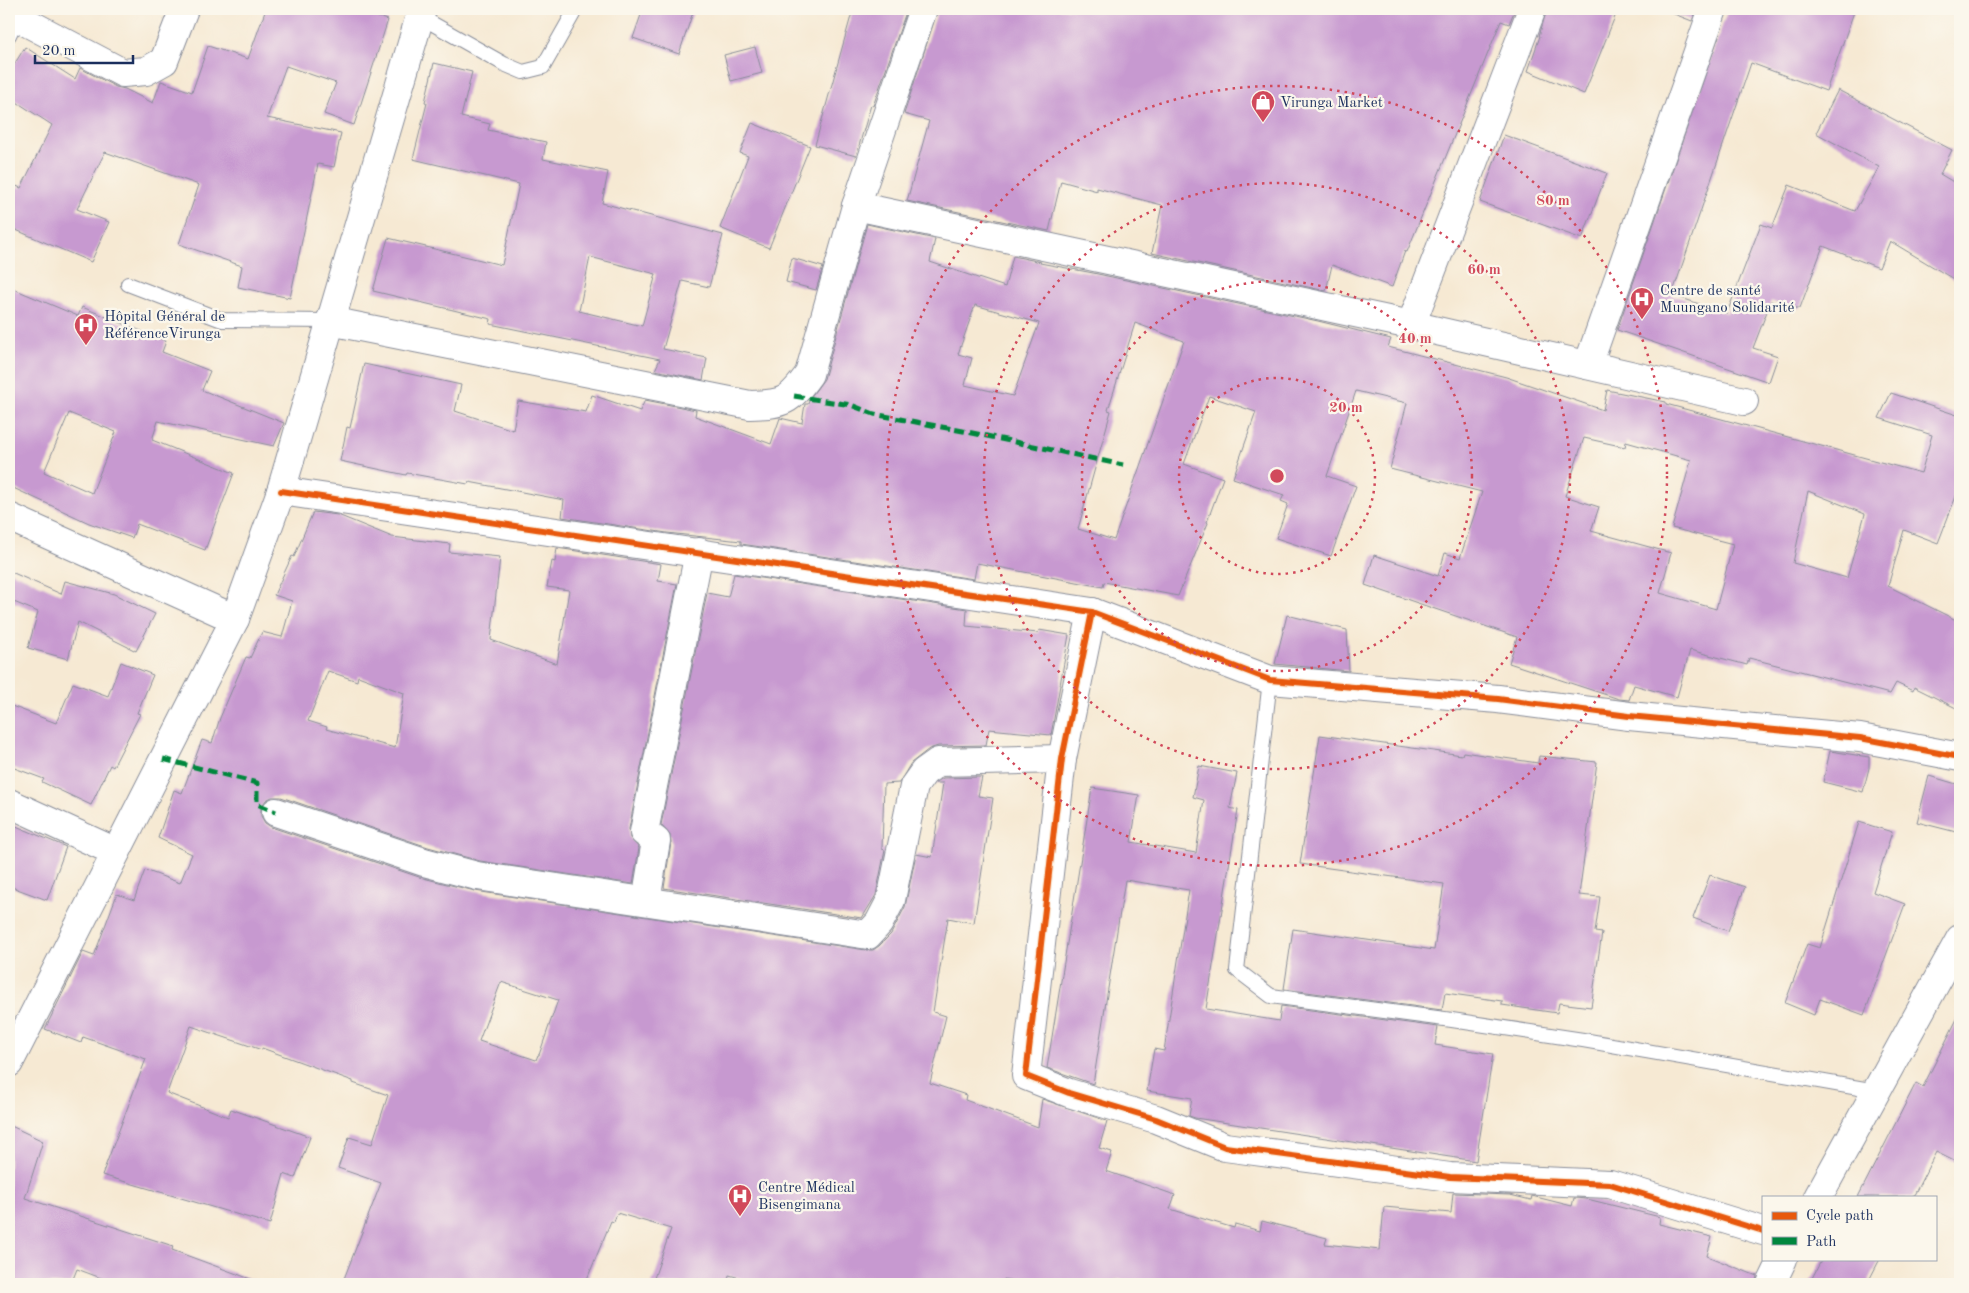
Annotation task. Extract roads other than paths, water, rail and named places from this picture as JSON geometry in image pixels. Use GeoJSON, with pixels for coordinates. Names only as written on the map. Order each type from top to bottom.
{"type":"FeatureCollection","features":[{"type":"Feature","properties":{"kind":"street"},"geometry":{"type":"LineString","coordinates":[[12,22],[123,73],[146,72],[164,61],[184,9]]}},
{"type":"Feature","properties":{"kind":"street"},"geometry":{"type":"LineString","coordinates":[[330,321],[750,405],[774,404],[794,396],[809,374],[856,206],[923,9]]}},
{"type":"Feature","properties":{"kind":"street"},"geometry":{"type":"LineString","coordinates":[[1411,325],[1532,9]]}},
{"type":"Feature","properties":{"kind":"street"},"geometry":{"type":"LineString","coordinates":[[1588,365],[1714,9]]}},
{"type":"Feature","properties":{"kind":"street"},"geometry":{"type":"LineString","coordinates":[[9,1063],[235,619],[281,491],[420,12]]}},
{"type":"Feature","properties":{"kind":"street"},"geometry":{"type":"LineString","coordinates":[[856,206],[1411,325],[1744,401]]}},
{"type":"Feature","properties":{"kind":"street"},"geometry":{"type":"LineString","coordinates":[[281,491],[1092,612],[1270,680],[1498,699],[1629,716],[1860,738],[1960,757]]}},
{"type":"Feature","properties":{"kind":"street"},"geometry":{"type":"LineString","coordinates":[[9,517],[235,619]]}},
{"type":"Feature","properties":{"kind":"street"},"geometry":{"type":"LineString","coordinates":[[646,901],[656,840],[644,832],[699,552]]}},
{"type":"Feature","properties":{"kind":"street"},"geometry":{"type":"LineString","coordinates":[[1092,612],[1062,759],[1026,1076],[1069,1093],[1156,1119],[1225,1147],[1450,1177],[1610,1184],[1762,1230]]}},
{"type":"Feature","properties":{"kind":"street"},"geometry":{"type":"LineString","coordinates":[[276,812],[424,862],[477,876],[868,935],[879,923],[891,900],[914,786],[924,772],[938,762],[1062,759]]}},
{"type":"Feature","properties":{"kind":"street"},"geometry":{"type":"LineString","coordinates":[[9,803],[116,852]]}},
{"type":"Feature","properties":{"kind":"street"},"geometry":{"type":"LineString","coordinates":[[1819,1196],[1960,939]]}},
{"type":"Feature","properties":{"kind":"street"},"geometry":{"type":"LineString","coordinates":[[1770,1284],[1782,1260]]}},
{"type":"Feature","properties":{"kind":"lane"},"geometry":{"type":"LineString","coordinates":[[420,12],[504,64],[523,72],[542,67],[573,14],[574,9]]}},
{"type":"Feature","properties":{"kind":"lane"},"geometry":{"type":"LineString","coordinates":[[128,284],[222,320],[330,321]]}},
{"type":"Feature","properties":{"kind":"lane"},"geometry":{"type":"LineString","coordinates":[[1270,680],[1237,970],[1270,996],[1452,1020],[1583,1040],[1876,1092]]}},
{"type":"Feature","properties":{"kind":"place","name":"Virunga Market"},"geometry":{"type":"Point","coordinates":[1263,123]}},
{"type":"Feature","properties":{"kind":"place","name":"Centre de santé Muungano Solidarité"},"geometry":{"type":"Point","coordinates":[1642,320]}},
{"type":"Feature","properties":{"kind":"place","name":"Hôpital Général de RéférenceVirunga"},"geometry":{"type":"Point","coordinates":[86,346]}},
{"type":"Feature","properties":{"kind":"place","name":"Centre Médical Bisengimana"},"geometry":{"type":"Point","coordinates":[740,1217]}}]}
